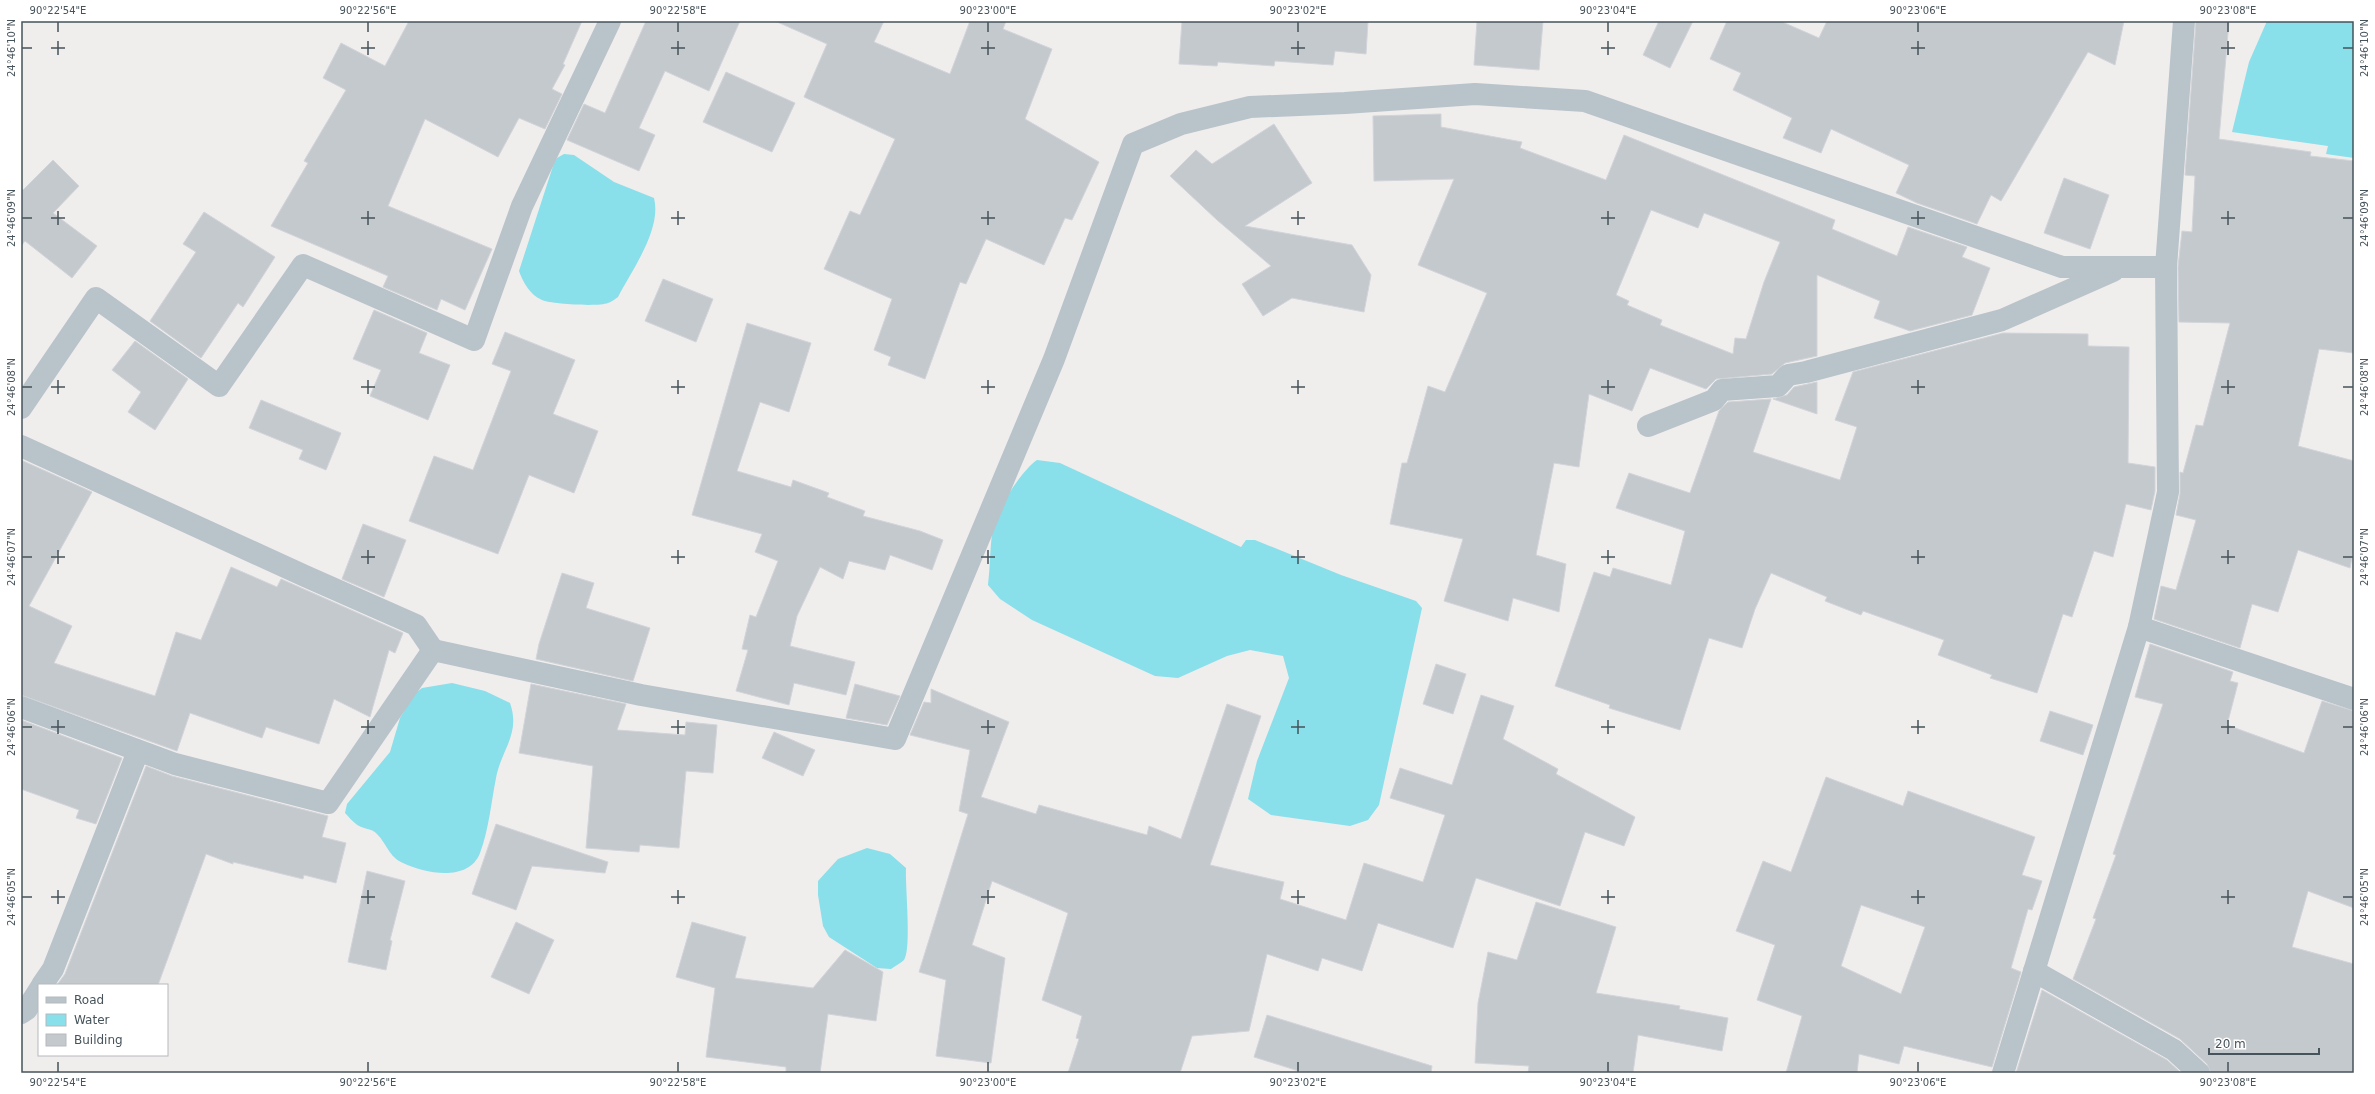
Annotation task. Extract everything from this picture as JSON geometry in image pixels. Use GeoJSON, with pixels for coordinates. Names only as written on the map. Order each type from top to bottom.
{"type":"FeatureCollection","features":[{"type":"Feature","properties":{"kind":"street"},"geometry":{"type":"LineString","coordinates":[[21,408],[96,298],[219,386],[303,264],[474,340],[522,206],[610,21]]}},
{"type":"Feature","properties":{"kind":"street"},"geometry":{"type":"LineString","coordinates":[[2003,1073],[2139,627],[2168,492],[2166,267],[2184,21]]}},
{"type":"Feature","properties":{"kind":"street"},"geometry":{"type":"LineString","coordinates":[[21,446],[416,625],[433,650],[641,696],[895,739],[1054,359],[1133,144],[1181,124],[1250,107],[1345,103],[1475,94],[1585,101],[2062,267],[2166,267]]}},
{"type":"Feature","properties":{"kind":"street"},"geometry":{"type":"LineString","coordinates":[[1648,426],[1714,400],[1722,390],[1778,386],[1788,374],[1806,372],[2002,320],[2121,267]]}},
{"type":"Feature","properties":{"kind":"street"},"geometry":{"type":"LineString","coordinates":[[2139,627],[2354,699]]}},
{"type":"Feature","properties":{"kind":"street"},"geometry":{"type":"LineString","coordinates":[[21,708],[175,764],[328,803],[433,650]]}},
{"type":"Feature","properties":{"kind":"street"},"geometry":{"type":"LineString","coordinates":[[43,984],[52,969],[135,759],[136,750]]}},
{"type":"Feature","properties":{"kind":"street"},"geometry":{"type":"LineString","coordinates":[[2034,970],[2174,1050],[2199,1073]]}},
{"type":"Feature","properties":{"kind":"street"},"geometry":{"type":"LineString","coordinates":[[21,1013],[27,1009],[38,992]]}},
{"type":"Feature","properties":{"kind":"water"},"geometry":{"type":"Polygon","coordinates":[[[2267,21],[2354,21],[2354,158],[2326,154],[2328,146],[2232,132],[2249,62],[2267,21]]]}},
{"type":"Feature","properties":{"kind":"water"},"geometry":{"type":"Polygon","coordinates":[[[564,154],[574,155],[614,182],[654,198],[654,223],[650,236],[638,262],[618,297],[608,303],[595,305],[555,303],[542,300],[534,295],[528,288],[519,271],[554,163],[557,158],[564,154]]]}},
{"type":"Feature","properties":{"kind":"water"},"geometry":{"type":"Polygon","coordinates":[[[1037,460],[1060,463],[1241,547],[1246,540],[1255,540],[1341,575],[1416,601],[1422,608],[1379,805],[1368,820],[1350,826],[1271,815],[1248,799],[1257,761],[1289,678],[1283,656],[1250,650],[1227,656],[1178,678],[1155,676],[1032,620],[1000,599],[988,585],[991,539],[994,524],[1009,493],[1023,474],[1037,460]]]}},
{"type":"Feature","properties":{"kind":"water"},"geometry":{"type":"Polygon","coordinates":[[[452,683],[485,691],[510,703],[513,714],[513,724],[509,742],[498,768],[488,825],[480,853],[474,862],[467,868],[457,872],[446,873],[423,870],[403,863],[391,854],[375,832],[358,826],[345,813],[347,804],[390,752],[400,718],[414,694],[422,688],[452,683]]]}},
{"type":"Feature","properties":{"kind":"water"},"geometry":{"type":"Polygon","coordinates":[[[867,848],[890,854],[906,868],[908,944],[904,960],[891,969],[877,968],[829,937],[823,926],[818,895],[818,881],[838,859],[867,848]]]}},
{"type":"Feature","properties":{"kind":"building"},"geometry":{"type":"Polygon","coordinates":[[[409,21],[582,21],[563,64],[565,65],[552,89],[562,94],[545,129],[519,118],[498,157],[425,119],[388,206],[492,249],[465,310],[441,299],[437,310],[383,287],[388,276],[271,226],[308,163],[304,161],[346,90],[323,78],[341,43],[385,66],[409,21]]]}},
{"type":"Feature","properties":{"kind":"building"},"geometry":{"type":"Polygon","coordinates":[[[646,21],[740,21],[709,91],[665,71],[639,128],[655,135],[639,171],[567,140],[584,104],[605,113],[646,21]]]}},
{"type":"Feature","properties":{"kind":"building"},"geometry":{"type":"Polygon","coordinates":[[[775,21],[884,21],[874,42],[950,74],[970,21],[1006,21],[1003,29],[1052,49],[1025,119],[1099,162],[1072,220],[1065,218],[1044,265],[986,239],[966,284],[960,282],[925,379],[888,365],[891,357],[874,350],[892,299],[824,269],[850,211],[860,215],[895,139],[804,97],[827,44],[775,21]]]}},
{"type":"Feature","properties":{"kind":"building"},"geometry":{"type":"Polygon","coordinates":[[[1182,21],[1368,21],[1366,54],[1335,51],[1333,65],[1275,61],[1274,66],[1218,62],[1217,66],[1179,64],[1182,21]]]}},
{"type":"Feature","properties":{"kind":"building"},"geometry":{"type":"Polygon","coordinates":[[[1477,21],[1543,21],[1539,70],[1474,65],[1477,21]]]}},
{"type":"Feature","properties":{"kind":"building"},"geometry":{"type":"Polygon","coordinates":[[[1659,21],[1693,21],[1670,68],[1643,55],[1659,21]]]}},
{"type":"Feature","properties":{"kind":"building"},"geometry":{"type":"Polygon","coordinates":[[[1727,21],[1780,21],[1819,38],[1827,21],[2124,21],[2115,65],[2088,52],[2001,201],[1991,195],[1977,224],[1917,203],[1896,193],[1909,165],[1831,129],[1821,153],[1783,138],[1792,118],[1733,90],[1741,73],[1710,59],[1727,21]]]}},
{"type":"Feature","properties":{"kind":"building"},"geometry":{"type":"Polygon","coordinates":[[[2196,21],[2229,21],[2219,139],[2311,152],[2310,156],[2354,161],[2354,353],[2319,349],[2298,446],[2354,461],[2354,546],[2350,568],[2298,550],[2278,612],[2252,604],[2240,648],[2154,619],[2161,586],[2176,590],[2196,520],[2176,515],[2180,494],[2180,472],[2183,473],[2196,425],[2203,426],[2230,323],[2179,322],[2178,267],[2182,231],[2192,232],[2195,176],[2185,175],[2196,21]]]}},
{"type":"Feature","properties":{"kind":"building"},"geometry":{"type":"Polygon","coordinates":[[[726,72],[795,103],[772,152],[703,122],[726,72]]]}},
{"type":"Feature","properties":{"kind":"building"},"geometry":{"type":"Polygon","coordinates":[[[1441,114],[1441,127],[1522,142],[1520,148],[1606,180],[1624,135],[1835,220],[1832,229],[1897,256],[1908,227],[1967,247],[1962,257],[1990,268],[1972,315],[1910,331],[1874,318],[1880,301],[1817,275],[1817,356],[1785,363],[1772,374],[1716,379],[1706,389],[1650,368],[1632,411],[1589,394],[1579,467],[1554,463],[1536,555],[1566,564],[1559,612],[1513,598],[1508,621],[1444,601],[1463,539],[1390,524],[1402,463],[1407,463],[1428,386],[1445,392],[1487,293],[1418,265],[1454,179],[1374,181],[1373,116],[1441,114]],[[1651,210],[1616,295],[1629,301],[1627,305],[1662,320],[1660,325],[1733,354],[1735,338],[1746,339],[1764,282],[1780,242],[1704,213],[1698,228],[1651,210]]]}},
{"type":"Feature","properties":{"kind":"building"},"geometry":{"type":"Polygon","coordinates":[[[1274,124],[1312,183],[1245,226],[1352,245],[1371,275],[1364,312],[1292,298],[1263,316],[1242,284],[1271,266],[1217,220],[1170,176],[1196,150],[1212,164],[1274,124]]]}},
{"type":"Feature","properties":{"kind":"building"},"geometry":{"type":"Polygon","coordinates":[[[53,160],[79,186],[53,213],[97,246],[72,278],[25,241],[21,246],[21,188],[23,190],[53,160]]]}},
{"type":"Feature","properties":{"kind":"building"},"geometry":{"type":"Polygon","coordinates":[[[2064,178],[2109,195],[2090,249],[2044,233],[2064,178]]]}},
{"type":"Feature","properties":{"kind":"building"},"geometry":{"type":"Polygon","coordinates":[[[204,212],[275,257],[243,307],[238,303],[201,358],[150,321],[196,252],[183,244],[204,212]]]}},
{"type":"Feature","properties":{"kind":"building"},"geometry":{"type":"Polygon","coordinates":[[[663,279],[713,299],[696,342],[645,321],[663,279]]]}},
{"type":"Feature","properties":{"kind":"building"},"geometry":{"type":"Polygon","coordinates":[[[374,310],[427,333],[419,353],[450,365],[428,420],[370,396],[381,370],[353,359],[374,310]]]}},
{"type":"Feature","properties":{"kind":"building"},"geometry":{"type":"Polygon","coordinates":[[[747,323],[811,343],[789,412],[760,402],[737,471],[791,487],[793,480],[829,493],[827,497],[865,511],[863,516],[920,531],[943,540],[932,570],[890,555],[885,570],[849,561],[843,579],[820,567],[797,616],[790,646],[855,662],[846,695],[794,683],[789,705],[736,691],[748,650],[742,649],[750,615],[756,617],[778,561],[755,552],[762,534],[692,515],[747,323]]]}},
{"type":"Feature","properties":{"kind":"building"},"geometry":{"type":"Polygon","coordinates":[[[505,332],[575,360],[553,414],[598,431],[574,493],[529,475],[498,554],[409,521],[434,456],[473,470],[511,371],[492,364],[505,332]]]}},
{"type":"Feature","properties":{"kind":"building"},"geometry":{"type":"Polygon","coordinates":[[[2003,333],[2088,334],[2088,346],[2129,347],[2128,463],[2155,467],[2155,491],[2151,510],[2126,504],[2113,557],[2094,551],[2072,617],[2063,614],[2037,693],[1990,678],[1992,675],[1938,655],[1944,640],[1863,611],[1861,615],[1825,601],[1827,597],[1771,573],[1755,609],[1742,648],[1709,638],[1680,730],[1609,708],[1610,705],[1555,686],[1594,572],[1610,577],[1613,568],[1671,585],[1685,531],[1616,508],[1629,473],[1690,493],[1719,411],[1728,402],[1771,399],[1753,452],[1840,480],[1857,427],[1835,420],[1853,372],[2003,333]]]}},
{"type":"Feature","properties":{"kind":"building"},"geometry":{"type":"Polygon","coordinates":[[[135,341],[188,379],[155,430],[128,412],[141,392],[112,370],[135,341]]]}},
{"type":"Feature","properties":{"kind":"building"},"geometry":{"type":"Polygon","coordinates":[[[1817,382],[1817,414],[1773,399],[1787,395],[1794,387],[1817,382]]]}},
{"type":"Feature","properties":{"kind":"building"},"geometry":{"type":"Polygon","coordinates":[[[261,400],[341,433],[326,470],[299,459],[303,450],[249,428],[261,400]]]}},
{"type":"Feature","properties":{"kind":"building"},"geometry":{"type":"Polygon","coordinates":[[[21,460],[92,492],[29,606],[72,626],[54,663],[155,696],[176,632],[201,640],[231,567],[277,587],[281,579],[403,633],[395,653],[389,650],[370,717],[334,699],[319,744],[266,727],[262,738],[190,713],[177,751],[21,695],[21,460]]]}},
{"type":"Feature","properties":{"kind":"building"},"geometry":{"type":"Polygon","coordinates":[[[363,524],[406,540],[384,597],[342,579],[363,524]]]}},
{"type":"Feature","properties":{"kind":"building"},"geometry":{"type":"Polygon","coordinates":[[[562,573],[594,583],[586,608],[650,628],[633,681],[536,659],[539,644],[562,573]]]}},
{"type":"Feature","properties":{"kind":"building"},"geometry":{"type":"Polygon","coordinates":[[[2150,644],[2233,672],[2230,681],[2238,683],[2227,725],[2304,753],[2322,701],[2354,711],[2354,908],[2308,891],[2292,947],[2354,964],[2354,1073],[2211,1073],[2207,1064],[2180,1039],[2073,979],[2096,919],[2093,918],[2116,855],[2113,854],[2163,704],[2135,697],[2150,644]]]}},
{"type":"Feature","properties":{"kind":"building"},"geometry":{"type":"Polygon","coordinates":[[[1436,664],[1466,674],[1453,714],[1423,704],[1436,664]]]}},
{"type":"Feature","properties":{"kind":"building"},"geometry":{"type":"Polygon","coordinates":[[[531,684],[626,704],[617,730],[685,735],[686,722],[717,725],[713,773],[686,771],[679,848],[640,845],[639,852],[586,848],[593,766],[519,753],[531,684]]]}},
{"type":"Feature","properties":{"kind":"building"},"geometry":{"type":"Polygon","coordinates":[[[855,684],[900,696],[887,725],[846,718],[855,684]]]}},
{"type":"Feature","properties":{"kind":"building"},"geometry":{"type":"Polygon","coordinates":[[[931,689],[1009,722],[981,797],[1036,814],[1039,805],[1147,835],[1149,826],[1181,839],[1227,704],[1261,716],[1210,865],[1284,882],[1280,899],[1346,920],[1364,863],[1423,882],[1445,815],[1390,798],[1400,768],[1452,785],[1481,695],[1514,706],[1503,739],[1558,769],[1556,774],[1635,817],[1624,846],[1585,832],[1560,906],[1476,878],[1453,948],[1378,923],[1362,971],[1322,958],[1318,971],[1267,954],[1249,1031],[1192,1036],[1180,1073],[1068,1073],[1079,1039],[1076,1038],[1082,1016],[1042,1000],[1068,913],[992,881],[972,945],[1005,958],[991,1063],[936,1056],[946,980],[919,972],[968,814],[959,811],[970,750],[910,735],[924,702],[931,703],[931,689]]]}},
{"type":"Feature","properties":{"kind":"building"},"geometry":{"type":"Polygon","coordinates":[[[2050,711],[2093,725],[2083,755],[2040,741],[2050,711]]]}},
{"type":"Feature","properties":{"kind":"building"},"geometry":{"type":"Polygon","coordinates":[[[21,720],[122,758],[96,824],[76,818],[79,810],[21,789],[21,720]]]}},
{"type":"Feature","properties":{"kind":"building"},"geometry":{"type":"Polygon","coordinates":[[[774,732],[815,750],[803,776],[762,758],[774,732]]]}},
{"type":"Feature","properties":{"kind":"building"},"geometry":{"type":"Polygon","coordinates":[[[146,766],[172,776],[328,816],[322,837],[346,843],[336,883],[304,875],[303,879],[233,862],[233,864],[206,854],[158,984],[58,984],[65,974],[146,766]]]}},
{"type":"Feature","properties":{"kind":"building"},"geometry":{"type":"Polygon","coordinates":[[[1826,777],[1903,806],[1908,791],[2035,837],[2022,875],[2042,881],[2032,910],[2028,909],[2011,968],[2021,972],[1992,1067],[1904,1046],[1899,1064],[1859,1054],[1857,1073],[1786,1073],[1802,1016],[1757,1000],[1775,945],[1736,931],[1763,861],[1791,872],[1826,777]],[[1861,905],[1841,966],[1901,994],[1925,927],[1861,905]]]}},
{"type":"Feature","properties":{"kind":"building"},"geometry":{"type":"Polygon","coordinates":[[[496,824],[608,862],[605,873],[532,866],[516,910],[472,894],[496,824]]]}},
{"type":"Feature","properties":{"kind":"building"},"geometry":{"type":"Polygon","coordinates":[[[367,871],[405,881],[390,940],[392,941],[386,970],[348,962],[367,871]]]}},
{"type":"Feature","properties":{"kind":"building"},"geometry":{"type":"Polygon","coordinates":[[[1536,902],[1616,927],[1596,993],[1680,1006],[1679,1009],[1728,1018],[1722,1051],[1638,1035],[1633,1073],[1528,1073],[1529,1066],[1475,1063],[1478,1003],[1488,952],[1517,960],[1536,902]]]}},
{"type":"Feature","properties":{"kind":"building"},"geometry":{"type":"Polygon","coordinates":[[[516,922],[554,940],[529,994],[491,977],[516,922]]]}},
{"type":"Feature","properties":{"kind":"building"},"geometry":{"type":"Polygon","coordinates":[[[692,922],[746,937],[735,978],[813,988],[845,950],[883,972],[876,1021],[828,1014],[820,1073],[786,1073],[786,1067],[706,1057],[715,988],[676,977],[692,922]]]}},
{"type":"Feature","properties":{"kind":"building"},"geometry":{"type":"Polygon","coordinates":[[[2042,990],[2167,1060],[2181,1073],[2016,1073],[2042,990]]]}},
{"type":"Feature","properties":{"kind":"building"},"geometry":{"type":"Polygon","coordinates":[[[1267,1015],[1432,1066],[1431,1073],[1305,1073],[1254,1057],[1267,1015]]]}}]}
